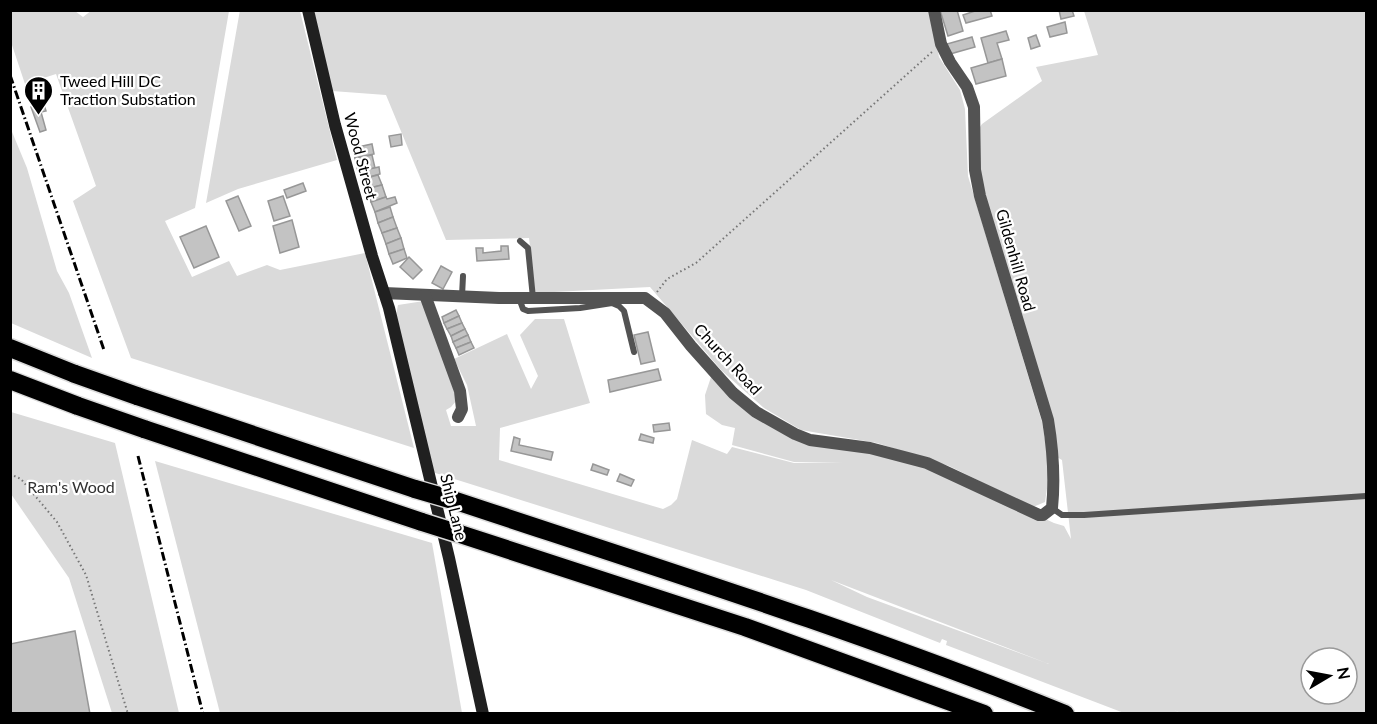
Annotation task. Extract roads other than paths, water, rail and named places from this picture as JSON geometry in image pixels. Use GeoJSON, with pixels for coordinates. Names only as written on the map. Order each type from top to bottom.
{"type":"FeatureCollection","features":[{"type":"Feature","properties":{"kind":"highway"},"geometry":{"type":"LineString","coordinates":[[10,348],[137,396],[758,600],[904,652],[1065,714]]}},
{"type":"Feature","properties":{"kind":"highway"},"geometry":{"type":"LineString","coordinates":[[10,380],[144,429],[745,627],[984,714]]}},
{"type":"Feature","properties":{"kind":"street","name":"Wood Street"},"geometry":{"type":"LineString","coordinates":[[308,10],[335,125],[370,250],[389,308]]}},
{"type":"Feature","properties":{"kind":"street","name":"Gildenhill Road"},"geometry":{"type":"LineString","coordinates":[[934,10],[941,44],[967,87],[974,107],[975,170],[980,196],[1048,420],[1054,456],[1052,508]]}},
{"type":"Feature","properties":{"kind":"street"},"geometry":{"type":"LineString","coordinates":[[384,293],[533,298]]}},
{"type":"Feature","properties":{"kind":"street"},"geometry":{"type":"LineString","coordinates":[[425,295],[460,391],[462,409],[458,417]]}},
{"type":"Feature","properties":{"kind":"street","name":"Church Road"},"geometry":{"type":"LineString","coordinates":[[533,298],[635,298],[650,301],[665,313],[733,393],[756,412],[795,434],[810,440],[870,448],[927,463],[1039,515],[1043,515],[1052,508]]}},
{"type":"Feature","properties":{"kind":"street","name":"Ship Lane"},"geometry":{"type":"LineString","coordinates":[[389,308],[452,569],[483,714]]}},
{"type":"Feature","properties":{"kind":"lane"},"geometry":{"type":"LineString","coordinates":[[520,242],[528,248],[533,298]]}},
{"type":"Feature","properties":{"kind":"lane"},"geometry":{"type":"LineString","coordinates":[[462,296],[463,276]]}},
{"type":"Feature","properties":{"kind":"lane"},"geometry":{"type":"LineString","coordinates":[[519,298],[523,309],[528,311],[580,308],[612,303],[624,311],[634,352]]}},
{"type":"Feature","properties":{"kind":"lane"},"geometry":{"type":"LineString","coordinates":[[1052,508],[1062,515],[1084,515],[1366,496]]}},
{"type":"Feature","properties":{"kind":"railway"},"geometry":{"type":"LineString","coordinates":[[10,75],[104,350]]}},
{"type":"Feature","properties":{"kind":"railway"},"geometry":{"type":"LineString","coordinates":[[138,456],[203,714]]}},
{"type":"Feature","properties":{"kind":"place","name":"Tweed Hill DC Traction Substation"},"geometry":{"type":"Point","coordinates":[39,116]}},
{"type":"Feature","properties":{"kind":"park label","name":"Ram's Wood"},"geometry":{"type":"Point","coordinates":[71,487]}}]}
